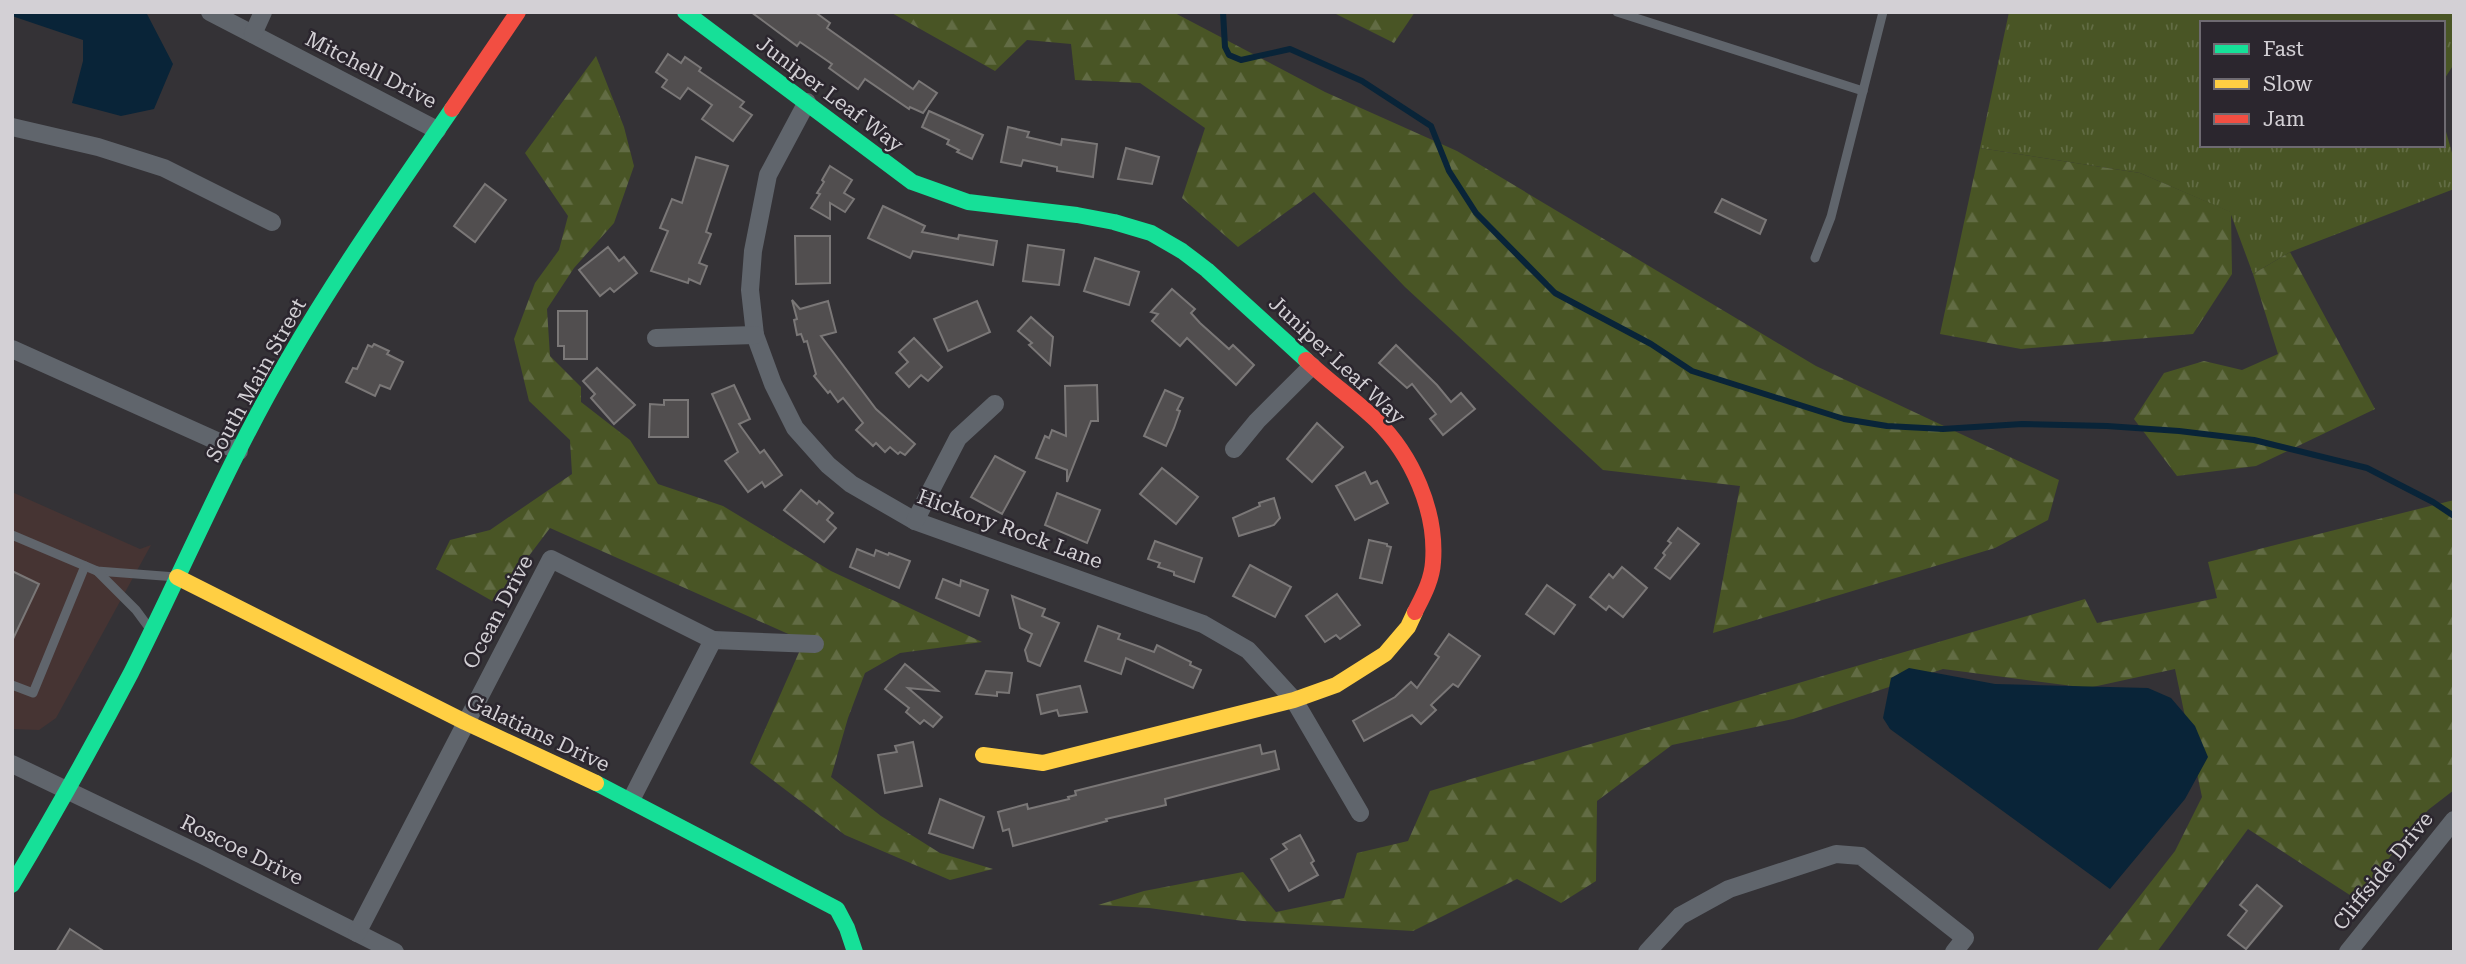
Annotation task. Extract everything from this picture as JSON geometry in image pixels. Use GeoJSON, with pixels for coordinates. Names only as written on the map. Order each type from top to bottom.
{"type":"FeatureCollection","features":[{"type":"Feature","properties":{"kind":"street","name":"Mitchell Drive"},"geometry":{"type":"LineString","coordinates":[[210,12],[437,130]]}},
{"type":"Feature","properties":{"kind":"street"},"geometry":{"type":"LineString","coordinates":[[253,34],[263,12]]}},
{"type":"Feature","properties":{"kind":"street","name":"South Main Street"},"geometry":{"type":"LineString","coordinates":[[12,886],[68,791],[286,362],[335,282],[518,12]]}},
{"type":"Feature","properties":{"kind":"street","name":"Juniper Leaf Way"},"geometry":{"type":"LineString","coordinates":[[685,12],[912,182],[968,202],[1114,222],[1151,233],[1182,251],[1207,270],[1311,366],[1376,419],[1397,444],[1416,477],[1428,512],[1433,562],[1421,604],[1408,627],[1385,654],[1336,685],[1294,700],[1044,763],[984,755]]}},
{"type":"Feature","properties":{"kind":"street","name":"Hickory Rock Lane"},"geometry":{"type":"LineString","coordinates":[[807,103],[768,175],[753,251],[750,290],[755,335],[773,384],[795,428],[820,456],[851,484],[915,521],[1203,624],[1248,650],[1294,700],[1360,813]]}},
{"type":"Feature","properties":{"kind":"street"},"geometry":{"type":"LineString","coordinates":[[12,127],[98,147],[164,168],[272,222]]}},
{"type":"Feature","properties":{"kind":"street"},"geometry":{"type":"LineString","coordinates":[[656,338],[755,335]]}},
{"type":"Feature","properties":{"kind":"street"},"geometry":{"type":"LineString","coordinates":[[12,349],[239,452]]}},
{"type":"Feature","properties":{"kind":"street"},"geometry":{"type":"LineString","coordinates":[[1234,449],[1257,421],[1311,366]]}},
{"type":"Feature","properties":{"kind":"street"},"geometry":{"type":"LineString","coordinates":[[915,521],[958,438],[995,404]]}},
{"type":"Feature","properties":{"kind":"street","name":"Ocean Drive"},"geometry":{"type":"LineString","coordinates":[[357,933],[551,559],[713,640]]}},
{"type":"Feature","properties":{"kind":"street","name":"Galatians Drive"},"geometry":{"type":"LineString","coordinates":[[177,577],[465,722],[631,800],[837,909],[855,952]]}},
{"type":"Feature","properties":{"kind":"street"},"geometry":{"type":"LineString","coordinates":[[631,800],[713,640],[815,644]]}},
{"type":"Feature","properties":{"kind":"street","name":"Roscoe Drive"},"geometry":{"type":"LineString","coordinates":[[12,764],[395,952]]}},
{"type":"Feature","properties":{"kind":"street","name":"Cliffside Drive"},"geometry":{"type":"LineString","coordinates":[[2348,952],[2454,820]]}},
{"type":"Feature","properties":{"kind":"street"},"geometry":{"type":"LineString","coordinates":[[1647,952],[1681,916],[1729,889],[1836,854],[1861,856],[1965,938],[1954,952]]}},
{"type":"Feature","properties":{"kind":"lane"},"geometry":{"type":"LineString","coordinates":[[1617,12],[1863,91]]}},
{"type":"Feature","properties":{"kind":"lane"},"geometry":{"type":"LineString","coordinates":[[1815,258],[1831,217],[1883,12]]}},
{"type":"Feature","properties":{"kind":"lane"},"geometry":{"type":"LineString","coordinates":[[12,536],[97,571],[177,577]]}},
{"type":"Feature","properties":{"kind":"lane"},"geometry":{"type":"LineString","coordinates":[[12,685],[33,693],[85,566]]}},
{"type":"Feature","properties":{"kind":"lane"},"geometry":{"type":"LineString","coordinates":[[97,571],[136,610],[151,631]]}},
{"type":"Feature","properties":{"kind":"shaded area"},"geometry":{"type":"Polygon","coordinates":[[[12,492],[140,549],[151,545],[56,718],[39,730],[12,729],[12,492]]]}},
{"type":"Feature","properties":{"kind":"green space"},"geometry":{"type":"Polygon","coordinates":[[[890,12],[1173,12],[1325,92],[1457,151],[1816,366],[2059,480],[2048,520],[1995,548],[1713,633],[1740,486],[1603,470],[1405,287],[1314,192],[1238,247],[1182,198],[1205,128],[1140,83],[1075,80],[1071,44],[1027,40],[995,71],[890,12]]]}},
{"type":"Feature","properties":{"kind":"green space"},"geometry":{"type":"Polygon","coordinates":[[[1332,12],[1415,12],[1394,43],[1332,12]]]}},
{"type":"Feature","properties":{"kind":"green space"},"geometry":{"type":"Polygon","coordinates":[[[2009,12],[2454,12],[2454,64],[2445,78],[2445,21],[2200,21],[2200,147],[2445,147],[2445,128],[2454,160],[2454,189],[2290,252],[2253,274],[2230,212],[2140,173],[1980,148],[2009,12]]]}},
{"type":"Feature","properties":{"kind":"green space"},"geometry":{"type":"Polygon","coordinates":[[[596,56],[624,127],[634,166],[614,223],[574,268],[547,309],[550,356],[581,387],[581,402],[630,440],[658,484],[723,506],[831,571],[982,642],[900,653],[865,673],[848,718],[831,777],[881,816],[940,853],[993,869],[950,880],[845,835],[750,763],[804,641],[550,528],[494,602],[436,569],[450,540],[490,530],[572,474],[570,440],[529,401],[514,339],[535,283],[559,250],[568,216],[525,153],[596,56]]]}},
{"type":"Feature","properties":{"kind":"green space"},"geometry":{"type":"Polygon","coordinates":[[[1980,148],[2140,173],[2231,212],[2232,274],[2193,334],[2021,349],[1940,334],[1980,148]]]}},
{"type":"Feature","properties":{"kind":"green space"},"geometry":{"type":"Polygon","coordinates":[[[2290,252],[2375,409],[2256,466],[2177,476],[2134,419],[2164,373],[2204,361],[2242,370],[2278,354],[2253,274],[2290,252]]]}},
{"type":"Feature","properties":{"kind":"green space"},"geometry":{"type":"Polygon","coordinates":[[[2454,500],[2454,790],[2428,810],[2356,899],[2248,829],[2157,952],[2096,952],[2175,851],[2202,797],[2175,669],[2088,688],[1943,669],[1793,719],[1672,745],[1597,801],[1596,881],[1561,903],[1517,879],[1413,931],[1243,921],[1149,908],[1098,905],[1144,891],[1243,872],[1276,912],[1344,898],[1357,853],[1408,841],[1430,791],[2085,599],[2097,623],[2217,598],[2208,562],[2454,500]]]}},
{"type":"Feature","properties":{"kind":"water"},"geometry":{"type":"Polygon","coordinates":[[[12,12],[147,14],[173,64],[154,109],[121,116],[72,103],[83,61],[83,40],[12,16],[12,12]]]}},
{"type":"Feature","properties":{"kind":"water"},"geometry":{"type":"Polygon","coordinates":[[[1909,668],[1995,684],[2148,688],[2171,698],[2195,726],[2208,757],[2185,799],[2110,889],[1890,729],[1883,718],[1891,678],[1909,668]]]}},
{"type":"Feature","properties":{"kind":"building"},"geometry":{"type":"Polygon","coordinates":[[[751,12],[815,12],[830,23],[827,28],[913,89],[919,81],[937,93],[923,113],[910,107],[909,109],[865,79],[858,89],[829,68],[832,64],[800,42],[797,46],[751,12]]]}},
{"type":"Feature","properties":{"kind":"building"},"geometry":{"type":"Polygon","coordinates":[[[668,54],[681,63],[685,57],[701,68],[699,71],[744,102],[740,107],[752,115],[733,141],[702,119],[712,105],[688,88],[680,99],[662,87],[667,80],[656,72],[668,54]]]}},
{"type":"Feature","properties":{"kind":"building"},"geometry":{"type":"Polygon","coordinates":[[[929,111],[983,135],[972,159],[947,144],[949,140],[922,127],[929,111]]]}},
{"type":"Feature","properties":{"kind":"building"},"geometry":{"type":"Polygon","coordinates":[[[1008,127],[1029,132],[1027,137],[1061,145],[1062,139],[1097,144],[1093,177],[1057,171],[1057,167],[1023,160],[1021,166],[1001,162],[1008,127]]]}},
{"type":"Feature","properties":{"kind":"building"},"geometry":{"type":"Polygon","coordinates":[[[1126,148],[1159,157],[1152,184],[1118,179],[1126,148]]]}},
{"type":"Feature","properties":{"kind":"building"},"geometry":{"type":"Polygon","coordinates":[[[696,157],[728,166],[706,232],[711,234],[699,263],[707,266],[700,284],[689,279],[688,283],[651,271],[668,231],[660,228],[672,199],[682,203],[696,157]]]}},
{"type":"Feature","properties":{"kind":"building"},"geometry":{"type":"Polygon","coordinates":[[[830,166],[852,180],[844,193],[854,199],[845,212],[830,203],[830,219],[811,208],[820,194],[817,193],[830,166]]]}},
{"type":"Feature","properties":{"kind":"building"},"geometry":{"type":"Polygon","coordinates":[[[485,184],[506,200],[475,242],[454,226],[485,184]]]}},
{"type":"Feature","properties":{"kind":"building"},"geometry":{"type":"Polygon","coordinates":[[[1722,199],[1766,220],[1760,234],[1715,212],[1722,199]]]}},
{"type":"Feature","properties":{"kind":"building"},"geometry":{"type":"Polygon","coordinates":[[[883,206],[925,226],[922,232],[958,239],[959,235],[997,241],[993,265],[913,251],[910,258],[868,238],[883,206]]]}},
{"type":"Feature","properties":{"kind":"building"},"geometry":{"type":"Polygon","coordinates":[[[795,236],[830,236],[830,283],[796,284],[795,236]]]}},
{"type":"Feature","properties":{"kind":"building"},"geometry":{"type":"Polygon","coordinates":[[[1028,245],[1064,250],[1059,285],[1023,281],[1028,245]]]}},
{"type":"Feature","properties":{"kind":"building"},"geometry":{"type":"Polygon","coordinates":[[[608,247],[619,261],[624,257],[637,273],[614,292],[610,288],[600,296],[579,270],[608,247]]]}},
{"type":"Feature","properties":{"kind":"building"},"geometry":{"type":"Polygon","coordinates":[[[1095,258],[1139,272],[1129,305],[1084,291],[1095,258]]]}},
{"type":"Feature","properties":{"kind":"building"},"geometry":{"type":"Polygon","coordinates":[[[1172,289],[1195,309],[1191,313],[1200,323],[1229,349],[1233,345],[1254,365],[1236,385],[1187,338],[1180,346],[1152,321],[1158,314],[1151,312],[1172,289]]]}},
{"type":"Feature","properties":{"kind":"building"},"geometry":{"type":"Polygon","coordinates":[[[792,300],[800,309],[828,301],[836,332],[821,336],[876,409],[915,444],[905,455],[900,452],[898,454],[890,447],[885,452],[876,443],[873,446],[856,430],[863,423],[843,398],[838,402],[814,376],[816,374],[807,341],[804,342],[801,334],[797,335],[794,320],[797,319],[792,300]]]}},
{"type":"Feature","properties":{"kind":"building"},"geometry":{"type":"Polygon","coordinates":[[[977,301],[990,332],[948,351],[934,319],[977,301]]]}},
{"type":"Feature","properties":{"kind":"building"},"geometry":{"type":"Polygon","coordinates":[[[558,311],[587,311],[587,359],[564,359],[564,346],[558,346],[558,311]]]}},
{"type":"Feature","properties":{"kind":"building"},"geometry":{"type":"Polygon","coordinates":[[[1031,317],[1053,337],[1050,365],[1018,331],[1031,317]]]}},
{"type":"Feature","properties":{"kind":"building"},"geometry":{"type":"Polygon","coordinates":[[[914,338],[942,367],[928,381],[921,375],[909,387],[896,373],[908,362],[899,352],[914,338]]]}},
{"type":"Feature","properties":{"kind":"building"},"geometry":{"type":"Polygon","coordinates":[[[374,344],[403,362],[390,389],[380,385],[375,396],[346,382],[353,368],[357,369],[368,345],[372,347],[374,344]]]}},
{"type":"Feature","properties":{"kind":"building"},"geometry":{"type":"Polygon","coordinates":[[[1396,345],[1451,402],[1461,393],[1475,409],[1443,435],[1430,419],[1436,414],[1412,384],[1407,388],[1379,363],[1396,345]]]}},
{"type":"Feature","properties":{"kind":"building"},"geometry":{"type":"Polygon","coordinates":[[[597,368],[635,405],[614,424],[591,398],[595,394],[583,381],[597,368]]]}},
{"type":"Feature","properties":{"kind":"building"},"geometry":{"type":"Polygon","coordinates":[[[734,385],[750,419],[739,424],[760,453],[764,450],[782,475],[765,487],[762,482],[748,492],[725,461],[738,452],[712,394],[734,385]]]}},
{"type":"Feature","properties":{"kind":"building"},"geometry":{"type":"Polygon","coordinates":[[[1097,385],[1098,421],[1091,421],[1067,482],[1067,470],[1036,458],[1045,436],[1049,438],[1052,430],[1066,436],[1065,386],[1097,385]]]}},
{"type":"Feature","properties":{"kind":"building"},"geometry":{"type":"Polygon","coordinates":[[[1165,390],[1183,398],[1166,446],[1144,436],[1165,390]]]}},
{"type":"Feature","properties":{"kind":"building"},"geometry":{"type":"Polygon","coordinates":[[[664,400],[688,400],[688,437],[649,437],[650,404],[664,405],[664,400]]]}},
{"type":"Feature","properties":{"kind":"building"},"geometry":{"type":"Polygon","coordinates":[[[1317,423],[1343,447],[1312,482],[1287,459],[1317,423]]]}},
{"type":"Feature","properties":{"kind":"building"},"geometry":{"type":"Polygon","coordinates":[[[995,456],[1025,472],[1002,514],[971,497],[995,456]]]}},
{"type":"Feature","properties":{"kind":"building"},"geometry":{"type":"Polygon","coordinates":[[[1162,468],[1198,497],[1176,524],[1140,494],[1162,468]]]}},
{"type":"Feature","properties":{"kind":"building"},"geometry":{"type":"Polygon","coordinates":[[[1365,472],[1371,484],[1377,481],[1388,503],[1355,520],[1336,486],[1365,472]]]}},
{"type":"Feature","properties":{"kind":"building"},"geometry":{"type":"Polygon","coordinates":[[[801,490],[833,513],[827,520],[836,528],[824,542],[784,510],[801,490]]]}},
{"type":"Feature","properties":{"kind":"building"},"geometry":{"type":"Polygon","coordinates":[[[1057,493],[1100,510],[1087,543],[1045,525],[1057,493]]]}},
{"type":"Feature","properties":{"kind":"building"},"geometry":{"type":"Polygon","coordinates":[[[1274,498],[1280,518],[1274,525],[1239,536],[1233,518],[1274,498]]]}},
{"type":"Feature","properties":{"kind":"building"},"geometry":{"type":"Polygon","coordinates":[[[1678,528],[1699,544],[1670,579],[1655,568],[1671,543],[1668,541],[1678,528]]]}},
{"type":"Feature","properties":{"kind":"building"},"geometry":{"type":"Polygon","coordinates":[[[1369,540],[1391,547],[1382,583],[1360,578],[1369,540]]]}},
{"type":"Feature","properties":{"kind":"building"},"geometry":{"type":"Polygon","coordinates":[[[1155,541],[1202,558],[1194,582],[1158,567],[1160,563],[1148,559],[1155,541]]]}},
{"type":"Feature","properties":{"kind":"building"},"geometry":{"type":"Polygon","coordinates":[[[857,549],[874,556],[876,550],[910,561],[899,588],[850,567],[857,549]]]}},
{"type":"Feature","properties":{"kind":"building"},"geometry":{"type":"Polygon","coordinates":[[[1250,565],[1291,587],[1275,617],[1233,596],[1250,565]]]}},
{"type":"Feature","properties":{"kind":"building"},"geometry":{"type":"Polygon","coordinates":[[[1622,567],[1647,588],[1623,617],[1609,606],[1606,610],[1590,597],[1609,574],[1613,578],[1622,567]]]}},
{"type":"Feature","properties":{"kind":"building"},"geometry":{"type":"Polygon","coordinates":[[[12,571],[39,584],[12,641],[12,571]]]}},
{"type":"Feature","properties":{"kind":"building"},"geometry":{"type":"Polygon","coordinates":[[[943,579],[960,586],[961,580],[988,590],[979,616],[936,598],[943,579]]]}},
{"type":"Feature","properties":{"kind":"building"},"geometry":{"type":"Polygon","coordinates":[[[1547,585],[1575,605],[1554,634],[1526,614],[1547,585]]]}},
{"type":"Feature","properties":{"kind":"building"},"geometry":{"type":"Polygon","coordinates":[[[1337,594],[1360,625],[1340,639],[1336,635],[1325,642],[1306,616],[1337,594]]]}},
{"type":"Feature","properties":{"kind":"building"},"geometry":{"type":"Polygon","coordinates":[[[1012,596],[1045,609],[1042,616],[1059,623],[1040,666],[1028,661],[1025,650],[1032,634],[1020,628],[1012,596]]]}},
{"type":"Feature","properties":{"kind":"building"},"geometry":{"type":"Polygon","coordinates":[[[1098,626],[1120,634],[1118,639],[1154,652],[1157,645],[1191,662],[1190,665],[1201,670],[1193,688],[1126,658],[1121,674],[1085,661],[1098,626]]]}},
{"type":"Feature","properties":{"kind":"building"},"geometry":{"type":"Polygon","coordinates":[[[1449,634],[1480,656],[1458,687],[1453,684],[1431,705],[1436,710],[1421,724],[1412,715],[1364,741],[1353,721],[1395,697],[1411,682],[1417,688],[1439,657],[1435,654],[1449,634]]]}},
{"type":"Feature","properties":{"kind":"building"},"geometry":{"type":"Polygon","coordinates":[[[905,664],[938,691],[908,688],[942,717],[933,727],[924,720],[920,724],[906,712],[909,708],[885,689],[905,664]]]}},
{"type":"Feature","properties":{"kind":"building"},"geometry":{"type":"Polygon","coordinates":[[[986,671],[1012,673],[1009,693],[997,692],[997,696],[976,694],[986,671]]]}},
{"type":"Feature","properties":{"kind":"building"},"geometry":{"type":"Polygon","coordinates":[[[1080,686],[1087,712],[1059,716],[1057,710],[1041,714],[1037,695],[1080,686]]]}},
{"type":"Feature","properties":{"kind":"building"},"geometry":{"type":"Polygon","coordinates":[[[913,742],[922,786],[885,793],[878,755],[897,752],[895,746],[913,742]]]}},
{"type":"Feature","properties":{"kind":"building"},"geometry":{"type":"Polygon","coordinates":[[[1260,745],[1262,754],[1275,751],[1279,769],[1165,799],[1166,805],[1013,846],[1009,829],[1003,831],[998,812],[1027,804],[1028,809],[1069,799],[1068,797],[1076,795],[1075,791],[1260,745]]]}},
{"type":"Feature","properties":{"kind":"building"},"geometry":{"type":"Polygon","coordinates":[[[940,799],[984,817],[973,848],[929,833],[940,799]]]}},
{"type":"Feature","properties":{"kind":"building"},"geometry":{"type":"Polygon","coordinates":[[[1300,835],[1318,875],[1289,891],[1271,859],[1287,849],[1283,844],[1300,835]]]}},
{"type":"Feature","properties":{"kind":"building"},"geometry":{"type":"Polygon","coordinates":[[[2257,885],[2282,906],[2246,949],[2228,935],[2247,911],[2240,905],[2257,885]]]}},
{"type":"Feature","properties":{"kind":"building"},"geometry":{"type":"Polygon","coordinates":[[[70,929],[105,952],[56,952],[70,929]]]}},
{"type":"Feature","properties":{"kind":"waterway"},"geometry":{"type":"LineString","coordinates":[[1223,12],[1225,47],[1229,55],[1241,60],[1290,49],[1362,81],[1431,126],[1449,171],[1476,213],[1555,293],[1651,344],[1692,371],[1844,419],[1887,426],[1943,429],[2022,424],[2107,426],[2254,440],[2367,468],[2433,502],[2454,516]]}},
{"type":"Feature","properties":{"kind":"traffic: fast"},"geometry":{"type":"LineString","coordinates":[[685,12],[912,182],[968,202],[1077,215],[1151,233],[1207,270],[1306,360]]}},
{"type":"Feature","properties":{"kind":"traffic: fast"},"geometry":{"type":"LineString","coordinates":[[12,885],[131,673],[265,399],[346,265],[452,109]]}},
{"type":"Feature","properties":{"kind":"traffic: fast"},"geometry":{"type":"LineString","coordinates":[[596,783],[837,909],[855,952]]}},
{"type":"Feature","properties":{"kind":"traffic: slow"},"geometry":{"type":"LineString","coordinates":[[177,577],[465,722],[596,783]]}},
{"type":"Feature","properties":{"kind":"traffic: slow"},"geometry":{"type":"LineString","coordinates":[[983,755],[1043,763],[1294,700],[1336,685],[1385,654],[1408,627],[1415,612]]}},
{"type":"Feature","properties":{"kind":"traffic: jam"},"geometry":{"type":"LineString","coordinates":[[452,109],[518,12]]}},
{"type":"Feature","properties":{"kind":"traffic: jam"},"geometry":{"type":"LineString","coordinates":[[1306,360],[1368,412],[1389,434],[1420,485],[1431,523],[1433,562],[1429,582],[1415,612]]}}]}
